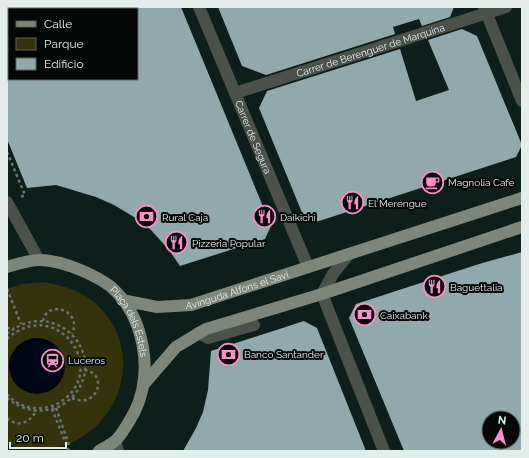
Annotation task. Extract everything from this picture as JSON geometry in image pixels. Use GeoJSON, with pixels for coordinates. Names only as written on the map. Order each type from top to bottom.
{"type":"FeatureCollection","features":[{"type":"Feature","properties":{"kind":"main road","name":"Avinguda Alfons el Savi"},"geometry":{"type":"LineString","coordinates":[[122,300],[157,307],[191,305],[522,198]]}},
{"type":"Feature","properties":{"kind":"main road"},"geometry":{"type":"LineString","coordinates":[[144,384],[176,347],[206,329],[322,294],[522,226]]}},
{"type":"Feature","properties":{"kind":"main road","name":"Plaça dels Estels"},"geometry":{"type":"LineString","coordinates":[[7,266],[39,260],[66,263],[91,275],[109,286],[122,300],[138,326],[146,361],[144,384],[138,403],[117,446],[99,451]]}},
{"type":"Feature","properties":{"kind":"street","name":"Carrer de Segura"},"geometry":{"type":"LineString","coordinates":[[198,7],[308,267]]}},
{"type":"Feature","properties":{"kind":"street","name":"Carrer de Berenguer de Marquina"},"geometry":{"type":"LineString","coordinates":[[235,93],[486,10],[506,7]]}},
{"type":"Feature","properties":{"kind":"street"},"geometry":{"type":"LineString","coordinates":[[486,10],[522,101]]}},
{"type":"Feature","properties":{"kind":"street"},"geometry":{"type":"LineString","coordinates":[[7,202],[39,260]]}},
{"type":"Feature","properties":{"kind":"street"},"geometry":{"type":"LineString","coordinates":[[349,254],[333,274],[322,294],[384,451]]}},
{"type":"Feature","properties":{"kind":"street"},"geometry":{"type":"LineString","coordinates":[[198,333],[208,338],[254,325]]}},
{"type":"Feature","properties":{"kind":"path"},"geometry":{"type":"LineString","coordinates":[[7,152],[25,195],[7,202]]}},
{"type":"Feature","properties":{"kind":"path"},"geometry":{"type":"LineString","coordinates":[[7,287],[19,315]]}},
{"type":"Feature","properties":{"kind":"path"},"geometry":{"type":"LineString","coordinates":[[7,287],[21,324]]}},
{"type":"Feature","properties":{"kind":"path"},"geometry":{"type":"LineString","coordinates":[[43,321],[43,317],[47,313],[52,310],[62,309],[68,312],[74,321],[72,334]]}},
{"type":"Feature","properties":{"kind":"path"},"geometry":{"type":"LineString","coordinates":[[7,334],[21,324],[32,321],[43,321],[58,325],[72,334],[78,341],[85,360],[85,370],[81,385],[72,398],[53,408],[45,411],[33,411],[23,408],[7,398]]}},
{"type":"Feature","properties":{"kind":"path"},"geometry":{"type":"LineString","coordinates":[[7,339],[15,331],[23,327],[40,324],[53,327],[65,334],[74,344],[79,356],[80,370],[78,382],[70,394],[53,408],[35,409],[22,406],[11,399],[7,394]]}},
{"type":"Feature","properties":{"kind":"path"},"geometry":{"type":"LineString","coordinates":[[7,328],[14,328]]}},
{"type":"Feature","properties":{"kind":"path"},"geometry":{"type":"LineString","coordinates":[[72,398],[79,401],[85,401],[90,399],[97,390],[98,380],[95,375],[91,371],[85,370]]}},
{"type":"Feature","properties":{"kind":"path"},"geometry":{"type":"LineString","coordinates":[[53,408],[69,445]]}},
{"type":"Feature","properties":{"kind":"path"},"geometry":{"type":"LineString","coordinates":[[53,408],[69,451]]}},
{"type":"Feature","properties":{"kind":"path"},"geometry":{"type":"LineString","coordinates":[[7,418],[12,422],[23,424],[32,418],[35,413],[33,411]]}},
{"type":"Feature","properties":{"kind":"green space"},"geometry":{"type":"Polygon","coordinates":[[[44,282],[66,287],[82,294],[104,312],[116,330],[122,350],[123,370],[119,391],[110,410],[96,427],[77,440],[65,445],[56,448],[34,449],[7,443],[7,289],[21,284],[44,282]]]}},
{"type":"Feature","properties":{"kind":"water"},"geometry":{"type":"Polygon","coordinates":[[[31,338],[43,338],[53,342],[61,350],[65,360],[65,372],[61,382],[53,390],[43,394],[31,394],[21,390],[13,382],[9,372],[9,360],[13,350],[21,342],[31,338]]]}},
{"type":"Feature","properties":{"kind":"building"},"geometry":{"type":"Polygon","coordinates":[[[181,7],[271,226],[265,239],[180,266],[169,250],[151,230],[139,220],[114,205],[96,197],[56,185],[27,188],[7,139],[7,79],[138,80],[137,8],[181,7]]]}},
{"type":"Feature","properties":{"kind":"building"},"geometry":{"type":"Polygon","coordinates":[[[218,7],[454,7],[450,17],[422,26],[419,19],[393,27],[395,34],[266,75],[242,66],[218,7]]]}},
{"type":"Feature","properties":{"kind":"building"},"geometry":{"type":"Polygon","coordinates":[[[462,29],[477,36],[522,145],[516,157],[316,222],[303,215],[259,108],[267,91],[400,49],[416,101],[449,90],[428,40],[462,29]]]}},
{"type":"Feature","properties":{"kind":"building"},"geometry":{"type":"Polygon","coordinates":[[[522,252],[522,451],[404,451],[349,318],[356,304],[479,264],[522,252]]]}},
{"type":"Feature","properties":{"kind":"building"},"geometry":{"type":"Polygon","coordinates":[[[304,321],[317,328],[366,451],[183,451],[203,412],[208,390],[211,351],[304,321]]]}},
{"type":"Feature","properties":{"kind":"place","name":"Magnolia Cafe"},"geometry":{"type":"Point","coordinates":[432,182]}},
{"type":"Feature","properties":{"kind":"place","name":"El Merengue"},"geometry":{"type":"Point","coordinates":[352,203]}},
{"type":"Feature","properties":{"kind":"place","name":"Rural Caja"},"geometry":{"type":"Point","coordinates":[146,217]}},
{"type":"Feature","properties":{"kind":"place","name":"Daikichi"},"geometry":{"type":"Point","coordinates":[264,217]}},
{"type":"Feature","properties":{"kind":"place","name":"Pizzeria Popular"},"geometry":{"type":"Point","coordinates":[176,243]}},
{"type":"Feature","properties":{"kind":"place","name":"Baguettalia"},"geometry":{"type":"Point","coordinates":[435,287]}},
{"type":"Feature","properties":{"kind":"place","name":"Caixabank"},"geometry":{"type":"Point","coordinates":[364,315]}},
{"type":"Feature","properties":{"kind":"place","name":"Banco Santander"},"geometry":{"type":"Point","coordinates":[228,354]}},
{"type":"Feature","properties":{"kind":"place","name":"Luceros"},"geometry":{"type":"Point","coordinates":[53,360]}}]}
